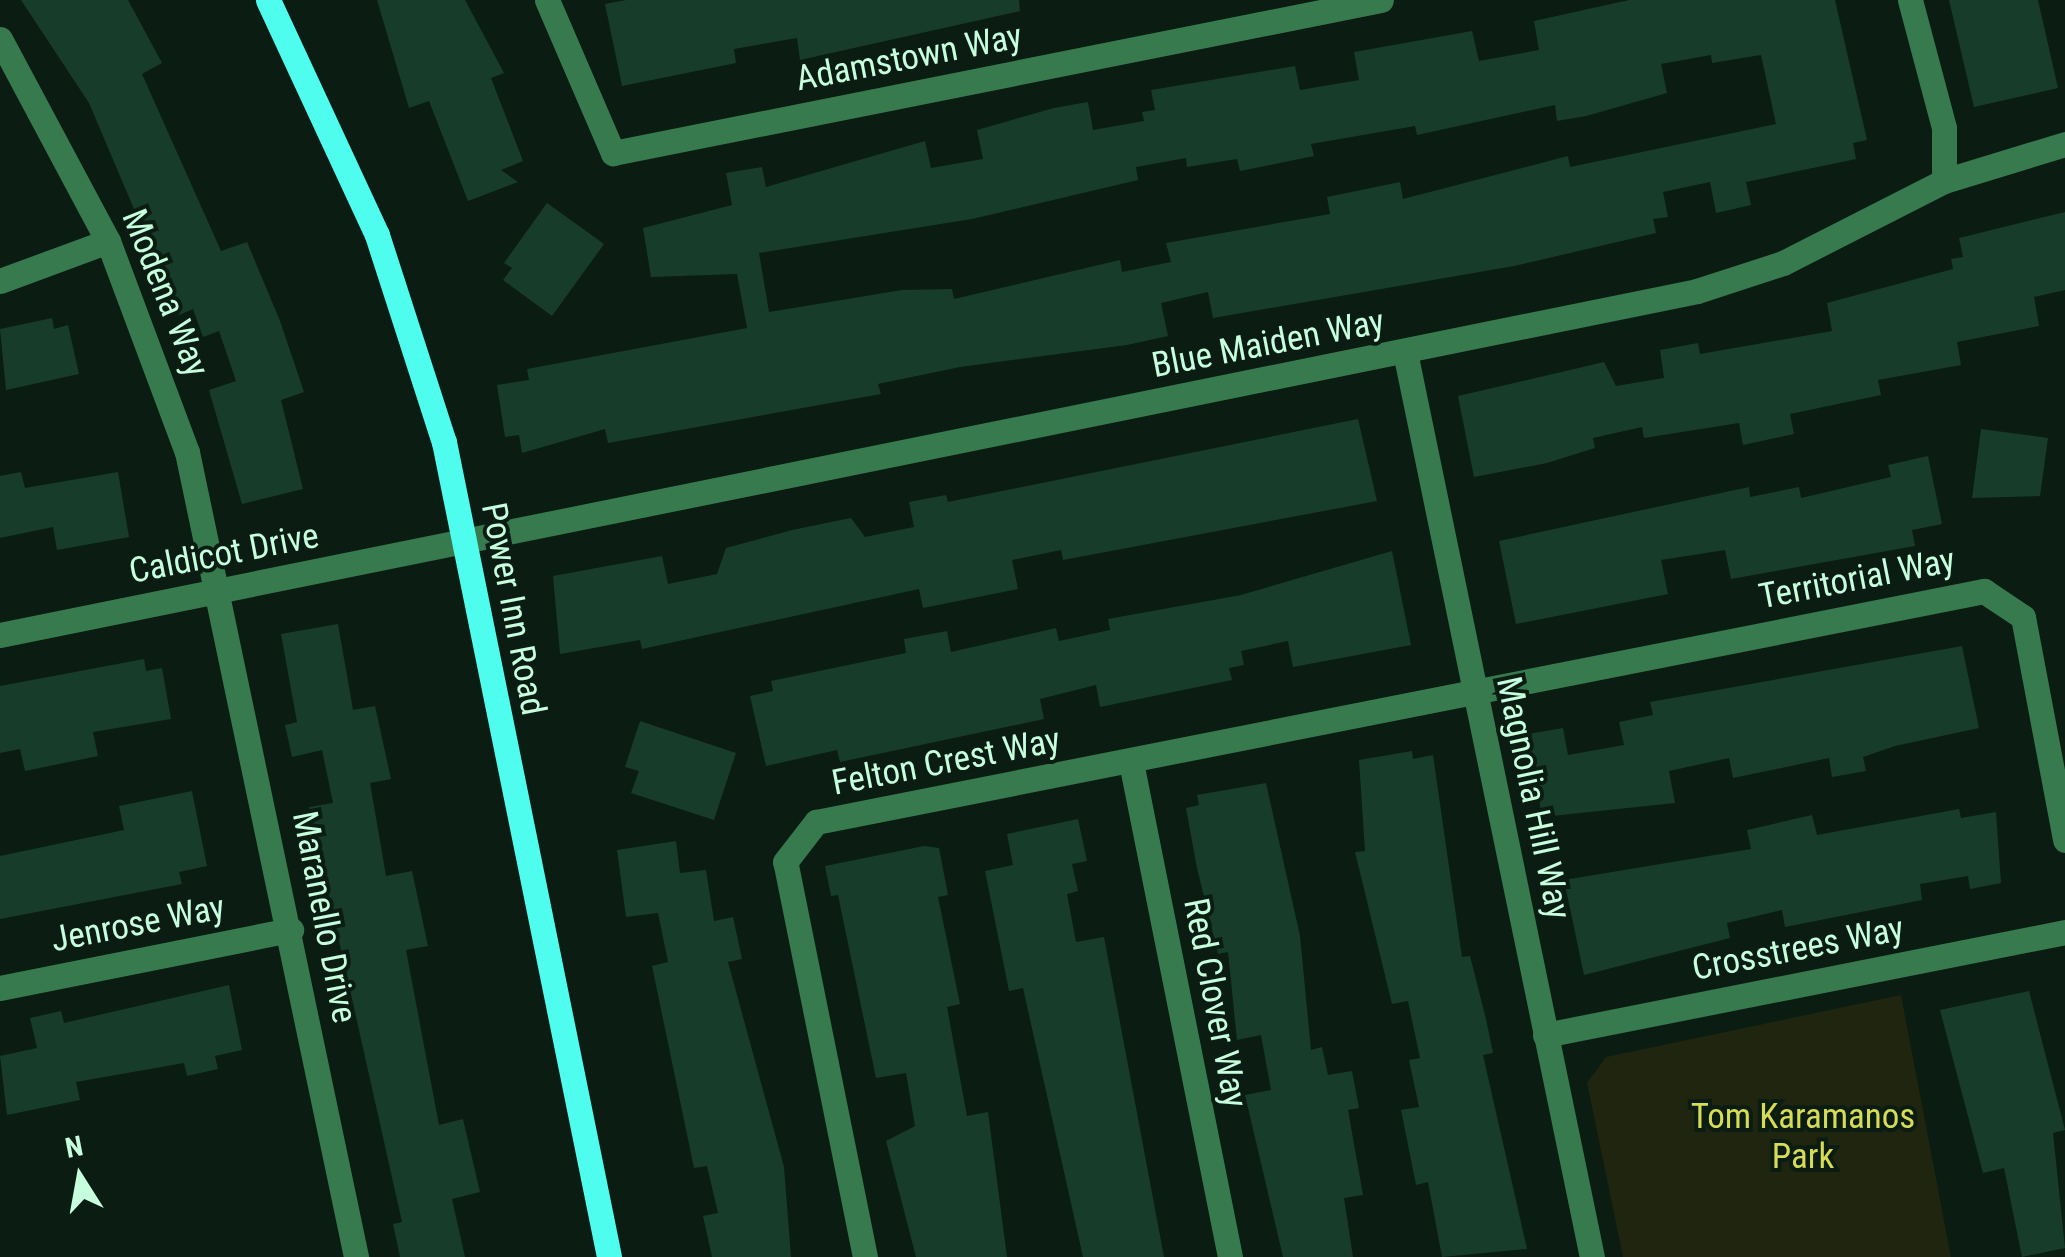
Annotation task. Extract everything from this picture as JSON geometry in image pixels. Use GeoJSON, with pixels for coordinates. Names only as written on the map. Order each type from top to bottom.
{"type":"FeatureCollection","features":[{"type":"Feature","properties":{"kind":"main road","name":"Power Inn Road"},"geometry":{"type":"LineString","coordinates":[[268,0],[402,302],[463,541],[609,1257]]}},
{"type":"Feature","properties":{"kind":"street","name":"Adamstown Way"},"geometry":{"type":"LineString","coordinates":[[547,0],[613,153],[1381,0]]}},
{"type":"Feature","properties":{"kind":"street"},"geometry":{"type":"LineString","coordinates":[[1910,0],[1944,128],[1944,181]]}},
{"type":"Feature","properties":{"kind":"street","name":"Modena Way"},"geometry":{"type":"LineString","coordinates":[[0,38],[108,241],[187,452],[223,590]]}},
{"type":"Feature","properties":{"kind":"street","name":"Blue Maiden Way"},"geometry":{"type":"LineString","coordinates":[[463,541],[1404,352],[1714,285],[1782,264],[1944,181],[2065,144]]}},
{"type":"Feature","properties":{"kind":"street"},"geometry":{"type":"LineString","coordinates":[[0,281],[108,241]]}},
{"type":"Feature","properties":{"kind":"street","name":"Magnolia Hill Way"},"geometry":{"type":"LineString","coordinates":[[1404,352],[1592,1257]]}},
{"type":"Feature","properties":{"kind":"street","name":"Caldicot Drive"},"geometry":{"type":"LineString","coordinates":[[0,635],[463,541]]}},
{"type":"Feature","properties":{"kind":"street","name":"Maranello Drive"},"geometry":{"type":"LineString","coordinates":[[223,590],[356,1257]]}},
{"type":"Feature","properties":{"kind":"street","name":"Territorial Way"},"geometry":{"type":"LineString","coordinates":[[1474,686],[1984,591],[2023,616],[2065,840]]}},
{"type":"Feature","properties":{"kind":"street","name":"Felton Crest Way"},"geometry":{"type":"LineString","coordinates":[[865,1257],[785,862],[816,822],[1131,762],[1474,686]]}},
{"type":"Feature","properties":{"kind":"street","name":"Red Clover Way"},"geometry":{"type":"LineString","coordinates":[[1131,762],[1230,1257]]}},
{"type":"Feature","properties":{"kind":"street","name":"Jenrose Way"},"geometry":{"type":"LineString","coordinates":[[0,988],[291,930]]}},
{"type":"Feature","properties":{"kind":"street","name":"Crosstrees Way"},"geometry":{"type":"LineString","coordinates":[[1546,1035],[2065,932]]}},
{"type":"Feature","properties":{"kind":"green space","name":"Tom Karamanos Park"},"geometry":{"type":"Polygon","coordinates":[[[1901,995],[1951,1257],[1623,1257],[1587,1083],[1606,1057],[1901,995]]]}},
{"type":"Feature","properties":{"kind":"building"},"geometry":{"type":"Polygon","coordinates":[[[21,0],[128,0],[162,63],[142,74],[221,251],[247,242],[280,321],[304,392],[281,400],[303,489],[242,504],[209,390],[236,381],[219,331],[203,337],[193,309],[179,315],[89,103],[21,0]]]}},
{"type":"Feature","properties":{"kind":"building"},"geometry":{"type":"Polygon","coordinates":[[[377,0],[465,0],[504,73],[491,78],[523,161],[501,170],[518,182],[468,201],[429,101],[409,108],[377,0]]]}},
{"type":"Feature","properties":{"kind":"building"},"geometry":{"type":"Polygon","coordinates":[[[626,0],[1019,0],[1020,11],[800,60],[797,38],[734,49],[736,63],[622,86],[605,4],[626,0]]]}},
{"type":"Feature","properties":{"kind":"building"},"geometry":{"type":"Polygon","coordinates":[[[1629,0],[1835,0],[1867,140],[1853,143],[1856,159],[1746,182],[1751,205],[1716,213],[1710,182],[1663,192],[1668,217],[1653,219],[1656,233],[1514,266],[1213,318],[1208,292],[1161,303],[1168,336],[1127,345],[960,367],[878,384],[881,394],[608,443],[605,429],[522,453],[519,435],[505,437],[497,385],[529,380],[527,369],[747,328],[737,274],[651,277],[643,228],[732,205],[726,173],[762,167],[766,187],[925,141],[931,168],[983,159],[977,130],[1054,108],[1088,102],[1093,130],[1144,121],[1142,112],[1155,110],[1151,90],[1295,66],[1300,90],[1359,80],[1354,52],[1472,31],[1479,61],[1539,50],[1534,21],[1629,0]],[[1711,55],[1661,64],[1667,93],[1586,116],[1557,121],[1555,105],[1417,135],[1415,126],[1311,144],[1314,156],[1240,171],[1237,159],[1187,167],[1186,158],[1136,167],[1138,180],[972,219],[759,253],[769,312],[902,290],[952,289],[954,299],[1120,260],[1122,272],[1171,262],[1166,243],[1330,214],[1327,197],[1400,182],[1403,199],[1568,156],[1570,167],[1776,124],[1761,55],[1712,63],[1711,55]]]}},
{"type":"Feature","properties":{"kind":"building"},"geometry":{"type":"Polygon","coordinates":[[[1949,0],[2038,0],[2058,88],[1974,107],[1949,0]]]}},
{"type":"Feature","properties":{"kind":"building"},"geometry":{"type":"Polygon","coordinates":[[[547,203],[604,244],[552,316],[503,280],[512,268],[504,263],[547,203]]]}},
{"type":"Feature","properties":{"kind":"building"},"geometry":{"type":"Polygon","coordinates":[[[2065,212],[2065,290],[2034,297],[2039,326],[1957,342],[1961,365],[1878,380],[1881,395],[1790,414],[1794,434],[1743,445],[1739,423],[1644,438],[1642,427],[1593,438],[1595,448],[1547,463],[1474,477],[1458,396],[1604,362],[1616,386],[1664,378],[1660,350],[1698,343],[1700,354],[1832,331],[1827,303],[1953,269],[1951,259],[1963,257],[1959,238],[2065,212]]]}},
{"type":"Feature","properties":{"kind":"building"},"geometry":{"type":"Polygon","coordinates":[[[52,318],[54,329],[68,325],[79,374],[6,390],[0,329],[52,318]]]}},
{"type":"Feature","properties":{"kind":"building"},"geometry":{"type":"Polygon","coordinates":[[[1358,419],[1377,501],[1063,560],[1061,550],[1012,560],[1018,589],[923,608],[919,589],[642,649],[640,640],[560,654],[553,576],[662,556],[668,584],[717,574],[726,548],[792,530],[851,518],[865,537],[914,527],[909,502],[946,495],[948,502],[1358,419]]]}},
{"type":"Feature","properties":{"kind":"building"},"geometry":{"type":"Polygon","coordinates":[[[1981,429],[2048,438],[2040,496],[1972,498],[1981,429]]]}},
{"type":"Feature","properties":{"kind":"building"},"geometry":{"type":"Polygon","coordinates":[[[1928,456],[1942,524],[1912,530],[1915,546],[1731,579],[1725,550],[1661,560],[1668,594],[1516,624],[1499,541],[1749,487],[1750,497],[1799,487],[1801,498],[1891,477],[1888,465],[1928,456]]]}},
{"type":"Feature","properties":{"kind":"building"},"geometry":{"type":"Polygon","coordinates":[[[21,472],[25,488],[118,472],[129,537],[57,550],[53,527],[0,538],[0,476],[21,472]]]}},
{"type":"Feature","properties":{"kind":"building"},"geometry":{"type":"Polygon","coordinates":[[[1392,551],[1411,645],[1293,667],[1288,641],[1241,651],[1244,665],[1229,668],[1232,680],[1100,707],[1096,685],[1040,699],[1044,719],[840,762],[837,750],[766,766],[750,696],[773,691],[771,681],[906,653],[904,639],[947,631],[951,652],[1056,628],[1059,641],[1110,630],[1108,619],[1241,595],[1392,551]]]}},
{"type":"Feature","properties":{"kind":"building"},"geometry":{"type":"Polygon","coordinates":[[[338,624],[353,710],[375,706],[391,779],[370,783],[386,876],[412,871],[428,946],[406,950],[439,1125],[463,1119],[480,1192],[452,1199],[465,1257],[400,1257],[393,1224],[402,1222],[309,807],[333,803],[322,750],[292,757],[285,725],[297,722],[281,634],[338,624]]]}},
{"type":"Feature","properties":{"kind":"building"},"geometry":{"type":"Polygon","coordinates":[[[1962,646],[1979,728],[1895,746],[1863,757],[1866,771],[1832,777],[1829,758],[1733,778],[1729,758],[1669,771],[1675,803],[1542,817],[1528,734],[1563,728],[1568,755],[1624,745],[1619,722],[1653,715],[1650,702],[1962,646]]]}},
{"type":"Feature","properties":{"kind":"building"},"geometry":{"type":"Polygon","coordinates":[[[144,659],[146,671],[162,668],[171,719],[93,732],[98,756],[25,771],[20,749],[0,753],[0,686],[144,659]]]}},
{"type":"Feature","properties":{"kind":"building"},"geometry":{"type":"Polygon","coordinates":[[[640,721],[736,753],[714,820],[631,793],[639,771],[625,767],[640,721]]]}},
{"type":"Feature","properties":{"kind":"building"},"geometry":{"type":"Polygon","coordinates":[[[1412,751],[1413,759],[1433,755],[1462,957],[1470,956],[1486,1019],[1493,1053],[1483,1055],[1527,1249],[1442,1257],[1428,1182],[1416,1185],[1401,1110],[1419,1107],[1409,1060],[1420,1058],[1408,1001],[1392,1004],[1355,852],[1365,851],[1359,760],[1412,751]]]}},
{"type":"Feature","properties":{"kind":"building"},"geometry":{"type":"Polygon","coordinates":[[[1266,783],[1300,936],[1311,1050],[1322,1047],[1328,1075],[1352,1071],[1359,1108],[1348,1110],[1363,1195],[1344,1198],[1353,1257],[1283,1257],[1245,1095],[1271,1090],[1261,1035],[1237,1040],[1228,952],[1218,954],[1197,868],[1186,808],[1199,805],[1197,795],[1266,783]]]}},
{"type":"Feature","properties":{"kind":"building"},"geometry":{"type":"Polygon","coordinates":[[[192,791],[207,866],[179,872],[182,884],[0,919],[0,856],[124,830],[119,806],[192,791]]]}},
{"type":"Feature","properties":{"kind":"building"},"geometry":{"type":"Polygon","coordinates":[[[1959,809],[1961,818],[1996,812],[2001,883],[1970,889],[1968,876],[1920,884],[1922,900],[1785,927],[1782,910],[1727,923],[1730,938],[1584,975],[1564,880],[1751,849],[1747,830],[1812,815],[1817,835],[1959,809]]]}},
{"type":"Feature","properties":{"kind":"building"},"geometry":{"type":"Polygon","coordinates":[[[1078,819],[1087,861],[1072,864],[1078,891],[1067,894],[1076,942],[1104,937],[1164,1257],[1083,1257],[1023,988],[1009,991],[985,871],[1013,865],[1007,834],[1078,819]]]}},
{"type":"Feature","properties":{"kind":"building"},"geometry":{"type":"Polygon","coordinates":[[[676,841],[680,873],[706,870],[714,921],[733,917],[742,959],[728,962],[784,1167],[791,1257],[712,1257],[703,1216],[718,1213],[707,1166],[694,1168],[652,966],[668,962],[658,913],[626,917],[617,850],[676,841]]]}},
{"type":"Feature","properties":{"kind":"building"},"geometry":{"type":"Polygon","coordinates":[[[924,846],[939,848],[948,895],[938,897],[960,1004],[947,1007],[967,1116],[988,1112],[1007,1257],[916,1257],[886,1141],[915,1126],[906,1073],[876,1078],[838,895],[831,896],[825,866],[924,846]]]}},
{"type":"Feature","properties":{"kind":"building"},"geometry":{"type":"Polygon","coordinates":[[[229,985],[242,1050],[215,1056],[218,1069],[187,1076],[184,1063],[76,1082],[80,1100],[7,1115],[0,1056],[37,1048],[30,1018],[61,1011],[64,1023],[229,985]]]}},
{"type":"Feature","properties":{"kind":"building"},"geometry":{"type":"Polygon","coordinates":[[[2029,991],[2065,1130],[2053,1133],[2065,1248],[2022,1257],[2004,1168],[1983,1173],[1940,1010],[2029,991]]]}}]}
